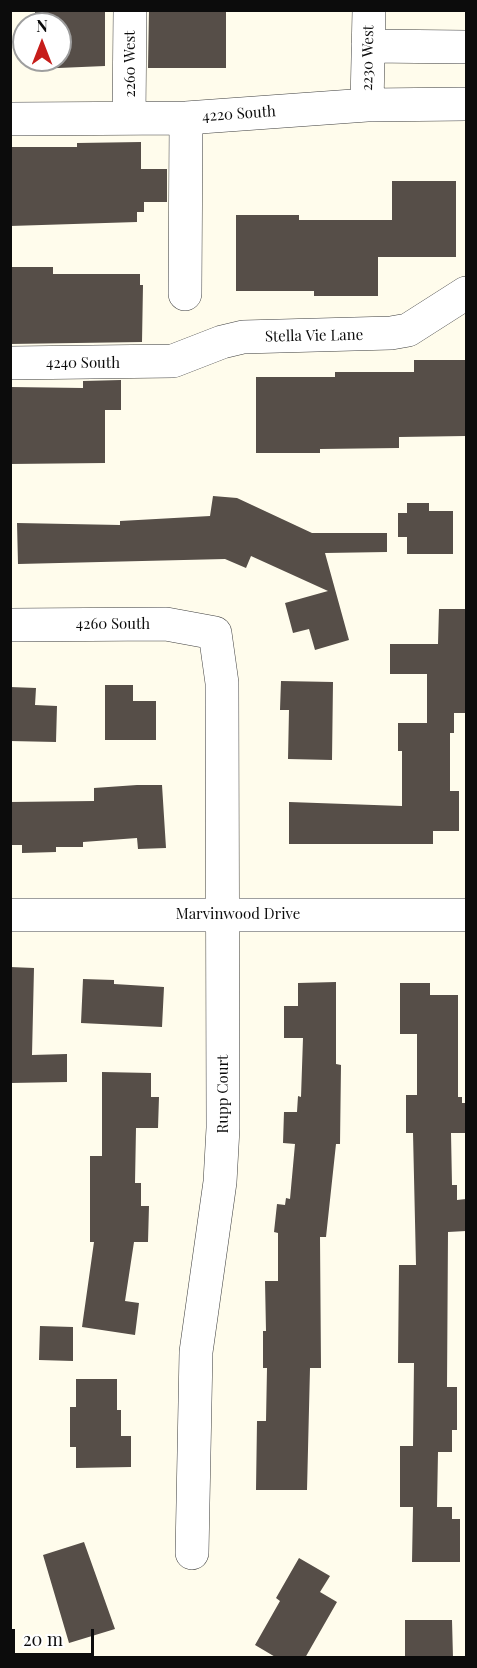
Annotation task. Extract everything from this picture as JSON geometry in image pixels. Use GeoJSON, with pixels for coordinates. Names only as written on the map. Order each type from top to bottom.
{"type":"FeatureCollection","features":[{"type":"Feature","properties":{"kind":"street","name":"2260 West"},"geometry":{"type":"LineString","coordinates":[[129,118],[130,10]]}},
{"type":"Feature","properties":{"kind":"street","name":"2230 West"},"geometry":{"type":"LineString","coordinates":[[367,105],[369,10]]}},
{"type":"Feature","properties":{"kind":"street"},"geometry":{"type":"LineString","coordinates":[[368,46],[466,46]]}},
{"type":"Feature","properties":{"kind":"street","name":"4220 South"},"geometry":{"type":"LineString","coordinates":[[10,118],[186,118],[367,105],[466,104]]}},
{"type":"Feature","properties":{"kind":"street"},"geometry":{"type":"LineString","coordinates":[[185,294],[186,118]]}},
{"type":"Feature","properties":{"kind":"street","name":"Stella Vie Lane"},"geometry":{"type":"LineString","coordinates":[[155,363],[173,361],[222,342],[243,338],[369,336],[408,330],[466,293]]}},
{"type":"Feature","properties":{"kind":"street","name":"4240 South"},"geometry":{"type":"LineString","coordinates":[[10,363],[155,363]]}},
{"type":"Feature","properties":{"kind":"street","name":"4260 South"},"geometry":{"type":"LineString","coordinates":[[10,625],[166,624],[215,633]]}},
{"type":"Feature","properties":{"kind":"street","name":"Rupp Court"},"geometry":{"type":"LineString","coordinates":[[192,1553],[196,1352],[220,1182],[223,1128],[222,683],[215,633]]}},
{"type":"Feature","properties":{"kind":"street","name":"Marvinwood Drive"},"geometry":{"type":"LineString","coordinates":[[10,915],[466,915]]}},
{"type":"Feature","properties":{"kind":"building"},"geometry":{"type":"Polygon","coordinates":[[[35,10],[105,10],[105,66],[72,67],[72,12],[35,12],[35,10]]]}},
{"type":"Feature","properties":{"kind":"building"},"geometry":{"type":"Polygon","coordinates":[[[149,10],[226,10],[226,68],[148,68],[149,10]]]}},
{"type":"Feature","properties":{"kind":"building"},"geometry":{"type":"Polygon","coordinates":[[[141,142],[141,169],[167,169],[167,202],[144,202],[144,212],[137,212],[137,222],[10,226],[10,147],[77,147],[77,143],[141,142]]]}},
{"type":"Feature","properties":{"kind":"building"},"geometry":{"type":"Polygon","coordinates":[[[392,181],[456,181],[456,257],[378,257],[378,296],[314,296],[314,291],[236,291],[236,215],[299,215],[299,220],[392,220],[392,181]]]}},
{"type":"Feature","properties":{"kind":"building"},"geometry":{"type":"Polygon","coordinates":[[[10,267],[53,267],[53,274],[140,274],[140,285],[143,285],[142,342],[10,344],[10,267]]]}},
{"type":"Feature","properties":{"kind":"building"},"geometry":{"type":"Polygon","coordinates":[[[414,360],[466,360],[466,436],[399,437],[399,448],[320,449],[320,453],[256,453],[256,377],[335,377],[335,372],[414,372],[414,360]]]}},
{"type":"Feature","properties":{"kind":"building"},"geometry":{"type":"Polygon","coordinates":[[[121,380],[121,410],[105,410],[105,463],[10,464],[10,387],[83,388],[83,381],[121,380]]]}},
{"type":"Feature","properties":{"kind":"building"},"geometry":{"type":"Polygon","coordinates":[[[213,496],[237,498],[312,533],[387,533],[387,552],[325,553],[349,640],[315,650],[309,629],[293,633],[285,603],[328,591],[251,556],[246,568],[225,559],[18,564],[17,523],[120,525],[120,521],[210,516],[213,496]]]}},
{"type":"Feature","properties":{"kind":"building"},"geometry":{"type":"Polygon","coordinates":[[[407,503],[429,503],[429,511],[453,511],[453,554],[407,554],[407,537],[398,537],[398,513],[407,513],[407,503]]]}},
{"type":"Feature","properties":{"kind":"building"},"geometry":{"type":"Polygon","coordinates":[[[439,609],[466,609],[466,713],[454,713],[454,733],[450,733],[450,791],[459,791],[459,831],[433,831],[433,844],[289,844],[289,802],[402,806],[402,751],[398,751],[398,723],[427,723],[427,674],[390,674],[390,644],[438,644],[439,609]]]}},
{"type":"Feature","properties":{"kind":"building"},"geometry":{"type":"Polygon","coordinates":[[[281,681],[333,682],[332,760],[288,759],[289,710],[280,710],[281,681]]]}},
{"type":"Feature","properties":{"kind":"building"},"geometry":{"type":"Polygon","coordinates":[[[105,685],[133,685],[133,701],[156,701],[156,740],[105,740],[105,685]]]}},
{"type":"Feature","properties":{"kind":"building"},"geometry":{"type":"Polygon","coordinates":[[[10,687],[36,688],[35,705],[57,706],[56,742],[10,741],[10,687]]]}},
{"type":"Feature","properties":{"kind":"building"},"geometry":{"type":"Polygon","coordinates":[[[162,785],[166,848],[138,849],[137,838],[83,842],[83,847],[56,847],[56,852],[22,853],[22,845],[10,845],[10,802],[94,801],[94,788],[162,785]]]}},
{"type":"Feature","properties":{"kind":"building"},"geometry":{"type":"Polygon","coordinates":[[[10,967],[34,968],[32,1055],[67,1054],[67,1082],[10,1083],[10,967]]]}},
{"type":"Feature","properties":{"kind":"building"},"geometry":{"type":"Polygon","coordinates":[[[83,979],[114,980],[114,984],[164,987],[162,1027],[81,1023],[83,979]]]}},
{"type":"Feature","properties":{"kind":"building"},"geometry":{"type":"Polygon","coordinates":[[[336,982],[336,1064],[341,1065],[340,1144],[336,1144],[326,1237],[320,1237],[321,1368],[310,1368],[307,1490],[256,1490],[257,1421],[266,1421],[267,1368],[263,1368],[263,1331],[266,1331],[265,1281],[278,1281],[278,1233],[274,1232],[277,1204],[285,1205],[286,1198],[290,1199],[295,1144],[283,1143],[284,1112],[297,1112],[298,1096],[301,1097],[303,1038],[284,1038],[284,1006],[298,1006],[298,983],[336,982]]]}},
{"type":"Feature","properties":{"kind":"building"},"geometry":{"type":"Polygon","coordinates":[[[400,983],[430,983],[430,995],[458,995],[458,1097],[462,1097],[462,1103],[466,1103],[466,1133],[451,1133],[452,1185],[457,1185],[457,1200],[466,1199],[466,1231],[448,1232],[447,1387],[457,1387],[457,1430],[452,1430],[452,1452],[438,1452],[437,1507],[452,1507],[452,1519],[460,1519],[460,1562],[412,1562],[413,1507],[400,1507],[400,1446],[413,1446],[414,1363],[398,1363],[399,1265],[416,1265],[413,1133],[406,1133],[406,1095],[417,1095],[417,1034],[400,1034],[400,983]]]}},
{"type":"Feature","properties":{"kind":"building"},"geometry":{"type":"Polygon","coordinates":[[[102,1072],[151,1073],[151,1097],[159,1097],[158,1128],[136,1128],[135,1183],[141,1183],[141,1206],[149,1206],[148,1242],[134,1242],[125,1301],[139,1303],[135,1335],[82,1327],[94,1242],[90,1242],[90,1156],[102,1156],[102,1072]]]}},
{"type":"Feature","properties":{"kind":"building"},"geometry":{"type":"Polygon","coordinates":[[[40,1326],[73,1327],[73,1361],[39,1360],[40,1326]]]}},
{"type":"Feature","properties":{"kind":"building"},"geometry":{"type":"Polygon","coordinates":[[[76,1379],[117,1379],[117,1410],[121,1410],[121,1436],[131,1436],[131,1467],[76,1468],[76,1447],[70,1447],[70,1407],[76,1407],[76,1379]]]}},
{"type":"Feature","properties":{"kind":"building"},"geometry":{"type":"Polygon","coordinates":[[[84,1542],[115,1629],[69,1643],[43,1555],[84,1542]]]}},
{"type":"Feature","properties":{"kind":"building"},"geometry":{"type":"Polygon","coordinates":[[[299,1558],[330,1576],[320,1592],[337,1602],[305,1658],[277,1658],[255,1645],[280,1601],[276,1598],[299,1558]]]}},
{"type":"Feature","properties":{"kind":"building"},"geometry":{"type":"Polygon","coordinates":[[[405,1620],[452,1620],[453,1658],[405,1658],[405,1620]]]}}]}
